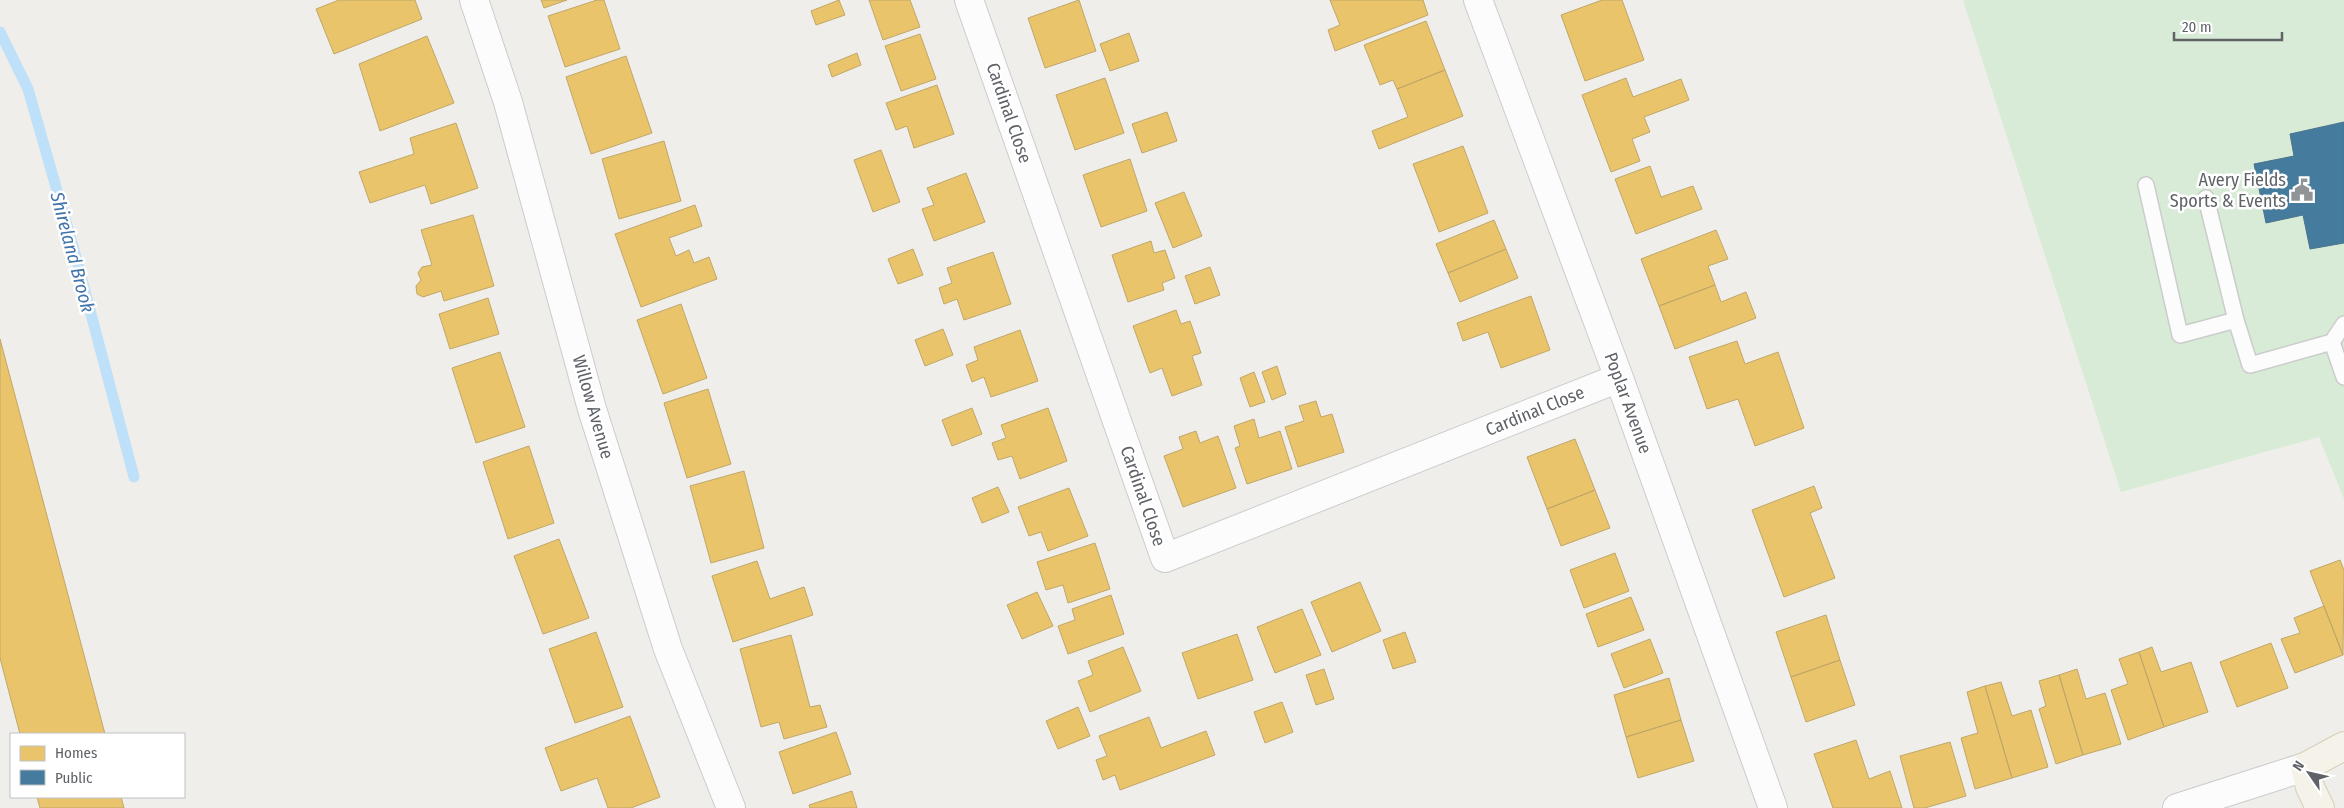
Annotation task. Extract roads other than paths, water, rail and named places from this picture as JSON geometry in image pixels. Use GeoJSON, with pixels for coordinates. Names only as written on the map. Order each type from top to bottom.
{"type":"FeatureCollection","features":[{"type":"Feature","properties":{"kind":"main road"},"geometry":{"type":"LineString","coordinates":[[2320,808],[2310,787],[2305,767],[2344,746]]}},
{"type":"Feature","properties":{"kind":"street","name":"Willow Avenue"},"geometry":{"type":"LineString","coordinates":[[474,0],[508,102],[592,409],[668,649],[731,808]]}},
{"type":"Feature","properties":{"kind":"street","name":"Cardinal Close"},"geometry":{"type":"LineString","coordinates":[[969,0],[1165,558],[1619,378]]}},
{"type":"Feature","properties":{"kind":"street","name":"Poplar Avenue"},"geometry":{"type":"LineString","coordinates":[[1478,0],[1619,378],[1773,808]]}},
{"type":"Feature","properties":{"kind":"street"},"geometry":{"type":"LineString","coordinates":[[2177,808],[2305,767]]}},
{"type":"Feature","properties":{"kind":"lane"},"geometry":{"type":"LineString","coordinates":[[2146,185],[2180,334],[2236,320]]}},
{"type":"Feature","properties":{"kind":"lane"},"geometry":{"type":"LineString","coordinates":[[2206,198],[2236,320],[2250,365],[2332,342],[2344,324]]}},
{"type":"Feature","properties":{"kind":"lane"},"geometry":{"type":"LineString","coordinates":[[2332,342],[2344,376]]}},
{"type":"Feature","properties":{"kind":"waterway","name":"Shireland Brook"},"geometry":{"type":"LineString","coordinates":[[0,32],[28,89],[76,257],[134,477]]}},
{"type":"Feature","properties":{"kind":"place","name":"Avery Fields Sports & Events"},"geometry":{"type":"Point","coordinates":[2302,190]}}]}
